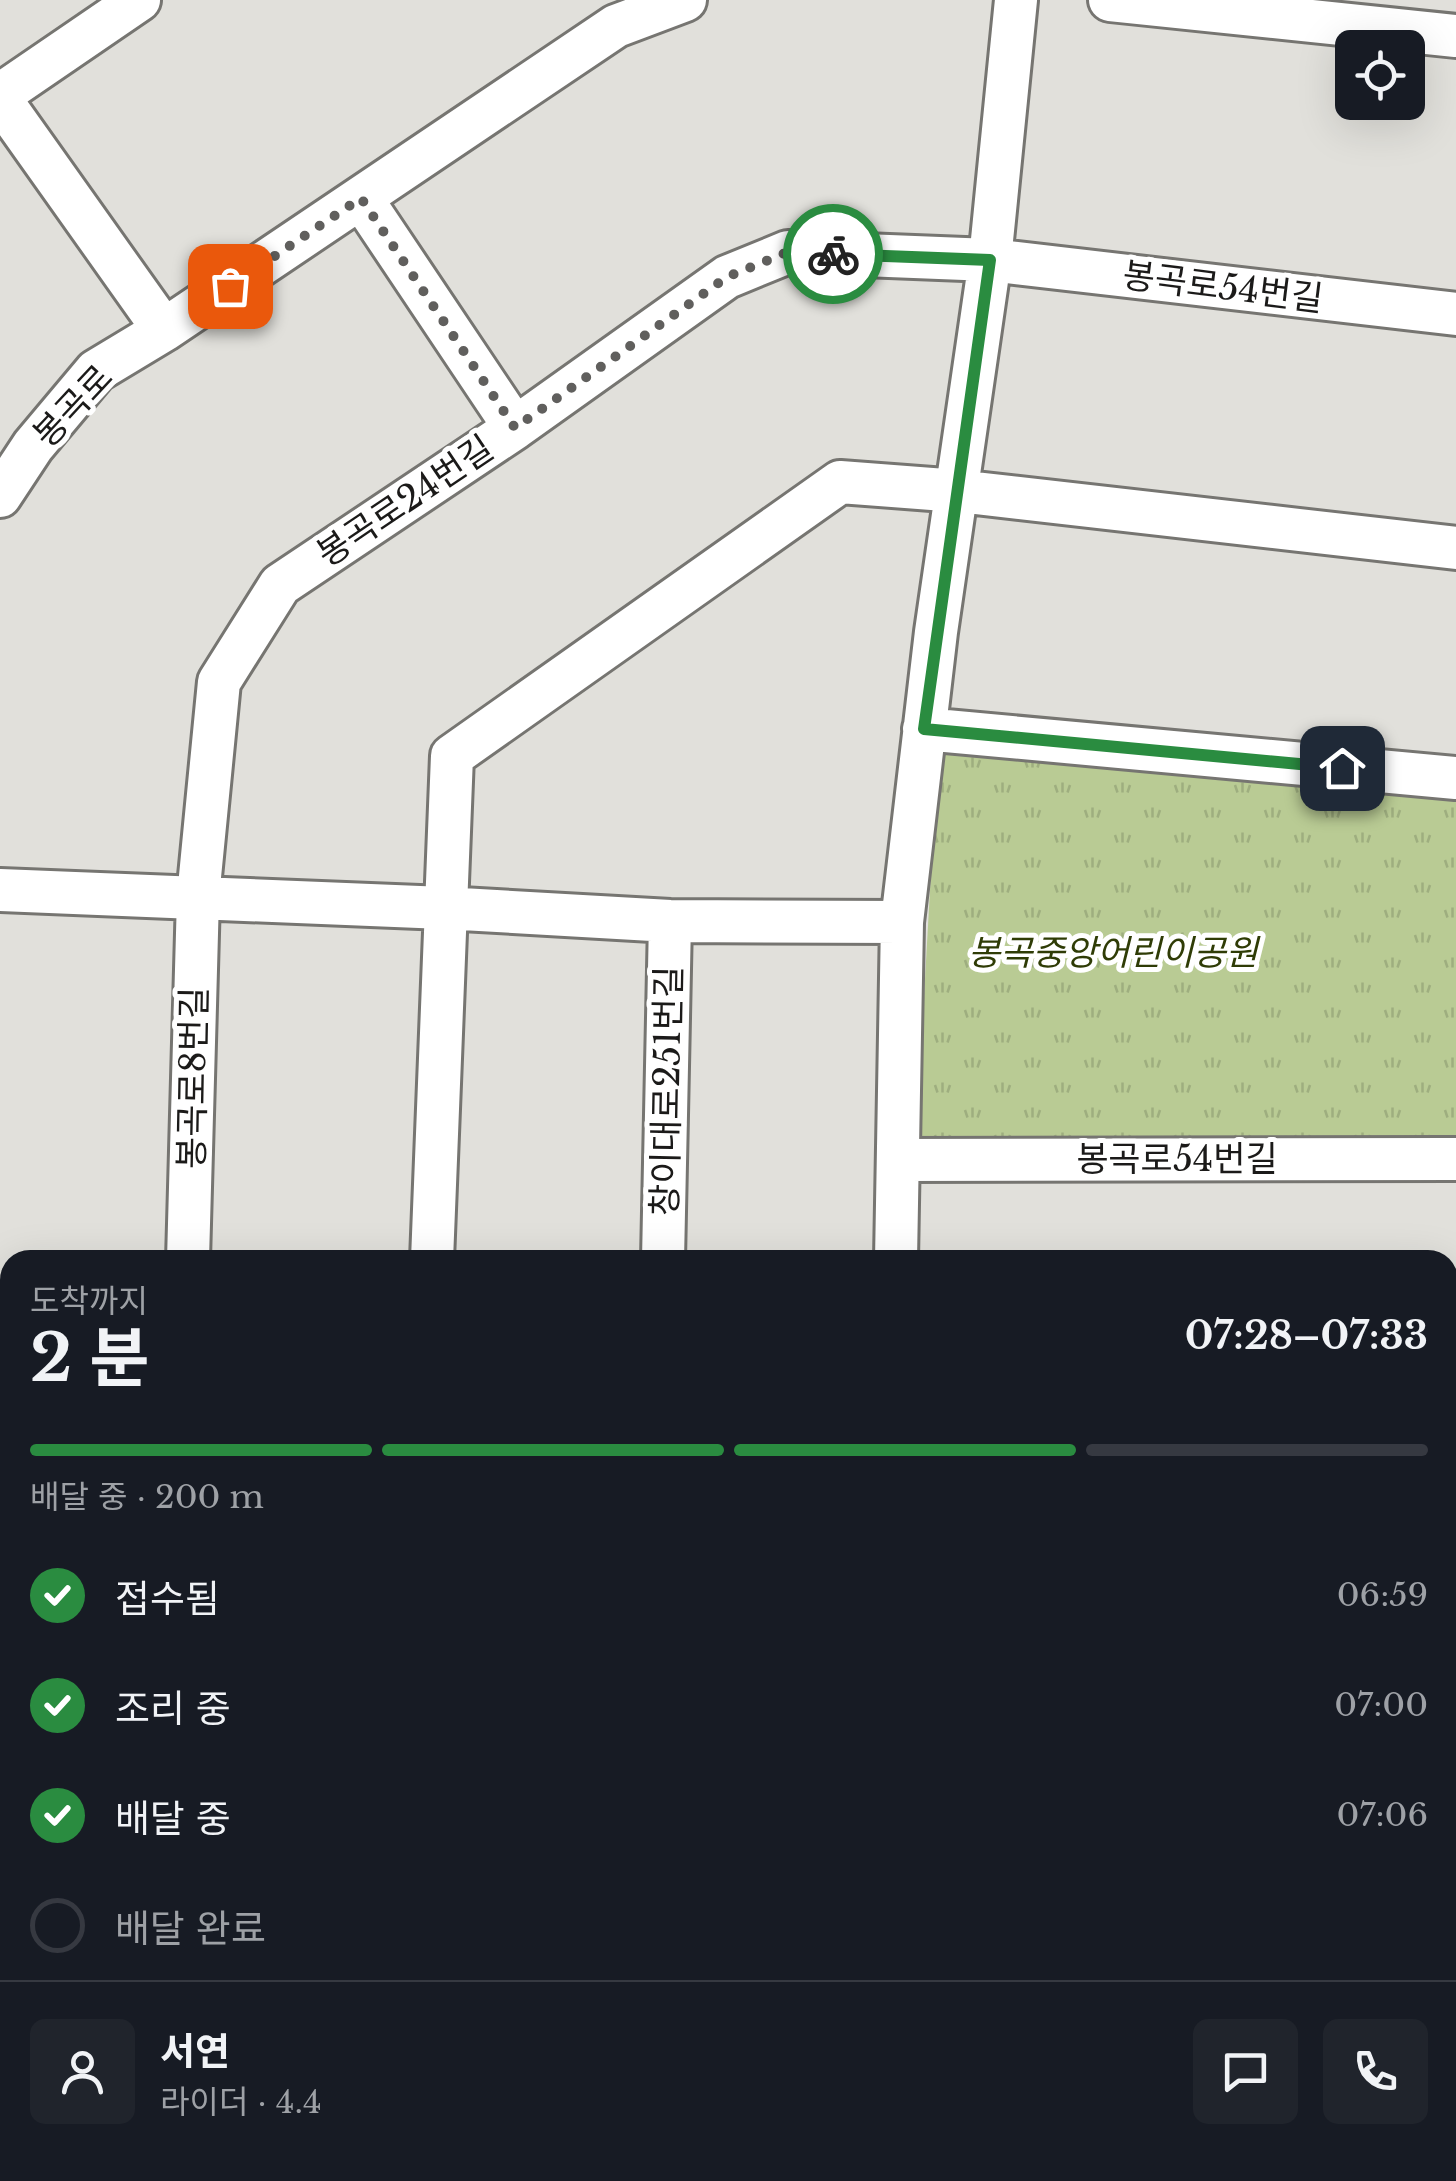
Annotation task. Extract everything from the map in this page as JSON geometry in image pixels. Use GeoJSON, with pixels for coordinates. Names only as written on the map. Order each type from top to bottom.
{"type":"FeatureCollection","features":[{"type":"Feature","properties":{"kind":"street"},"geometry":{"type":"LineString","coordinates":[[139,0],[0,97],[164,330]]}},
{"type":"Feature","properties":{"kind":"street","name":"봉곡로"},"geometry":{"type":"LineString","coordinates":[[0,496],[34,446],[96,371],[164,330],[616,26],[685,0]]}},
{"type":"Feature","properties":{"kind":"street"},"geometry":{"type":"LineString","coordinates":[[896,1250],[902,922],[924,729],[990,260],[1016,0]]}},
{"type":"Feature","properties":{"kind":"street"},"geometry":{"type":"LineString","coordinates":[[1110,0],[1456,36]]}},
{"type":"Feature","properties":{"kind":"street"},"geometry":{"type":"LineString","coordinates":[[361,198],[515,428]]}},
{"type":"Feature","properties":{"kind":"street","name":"봉곡로24번길"},"geometry":{"type":"LineString","coordinates":[[198,897],[219,682],[280,585],[515,428],[727,277],[788,252],[990,260]]}},
{"type":"Feature","properties":{"kind":"street","name":"봉곡로54번길"},"geometry":{"type":"LineString","coordinates":[[990,260],[1456,314]]}},
{"type":"Feature","properties":{"kind":"street"},"geometry":{"type":"LineString","coordinates":[[432,1250],[452,756],[840,482],[958,491],[1456,548]]}},
{"type":"Feature","properties":{"kind":"street"},"geometry":{"type":"LineString","coordinates":[[924,729],[1456,778]]}},
{"type":"Feature","properties":{"kind":"street"},"geometry":{"type":"LineString","coordinates":[[0,890],[670,921],[902,922]]}},
{"type":"Feature","properties":{"kind":"street","name":"봉곡로8번길"},"geometry":{"type":"LineString","coordinates":[[188,1250],[198,897]]}},
{"type":"Feature","properties":{"kind":"street","name":"창이대로251번길"},"geometry":{"type":"LineString","coordinates":[[663,1250],[670,921]]}},
{"type":"Feature","properties":{"kind":"street","name":"봉곡로54번길"},"geometry":{"type":"LineString","coordinates":[[898,1160],[1456,1159]]}},
{"type":"Feature","properties":{"kind":"green space","name":"봉곡중앙어린이공원"},"geometry":{"type":"Polygon","coordinates":[[[938,748],[1456,801],[1456,1137],[916,1139],[938,748]]]}},
{"type":"Feature","properties":{"kind":"way so far"},"geometry":{"type":"LineString","coordinates":[[230,286],[361,198],[515,428],[727,277],[788,252],[833,254]]}},
{"type":"Feature","properties":{"kind":"route"},"geometry":{"type":"LineString","coordinates":[[833,254],[990,260],[924,729],[1342,768]]}}]}
